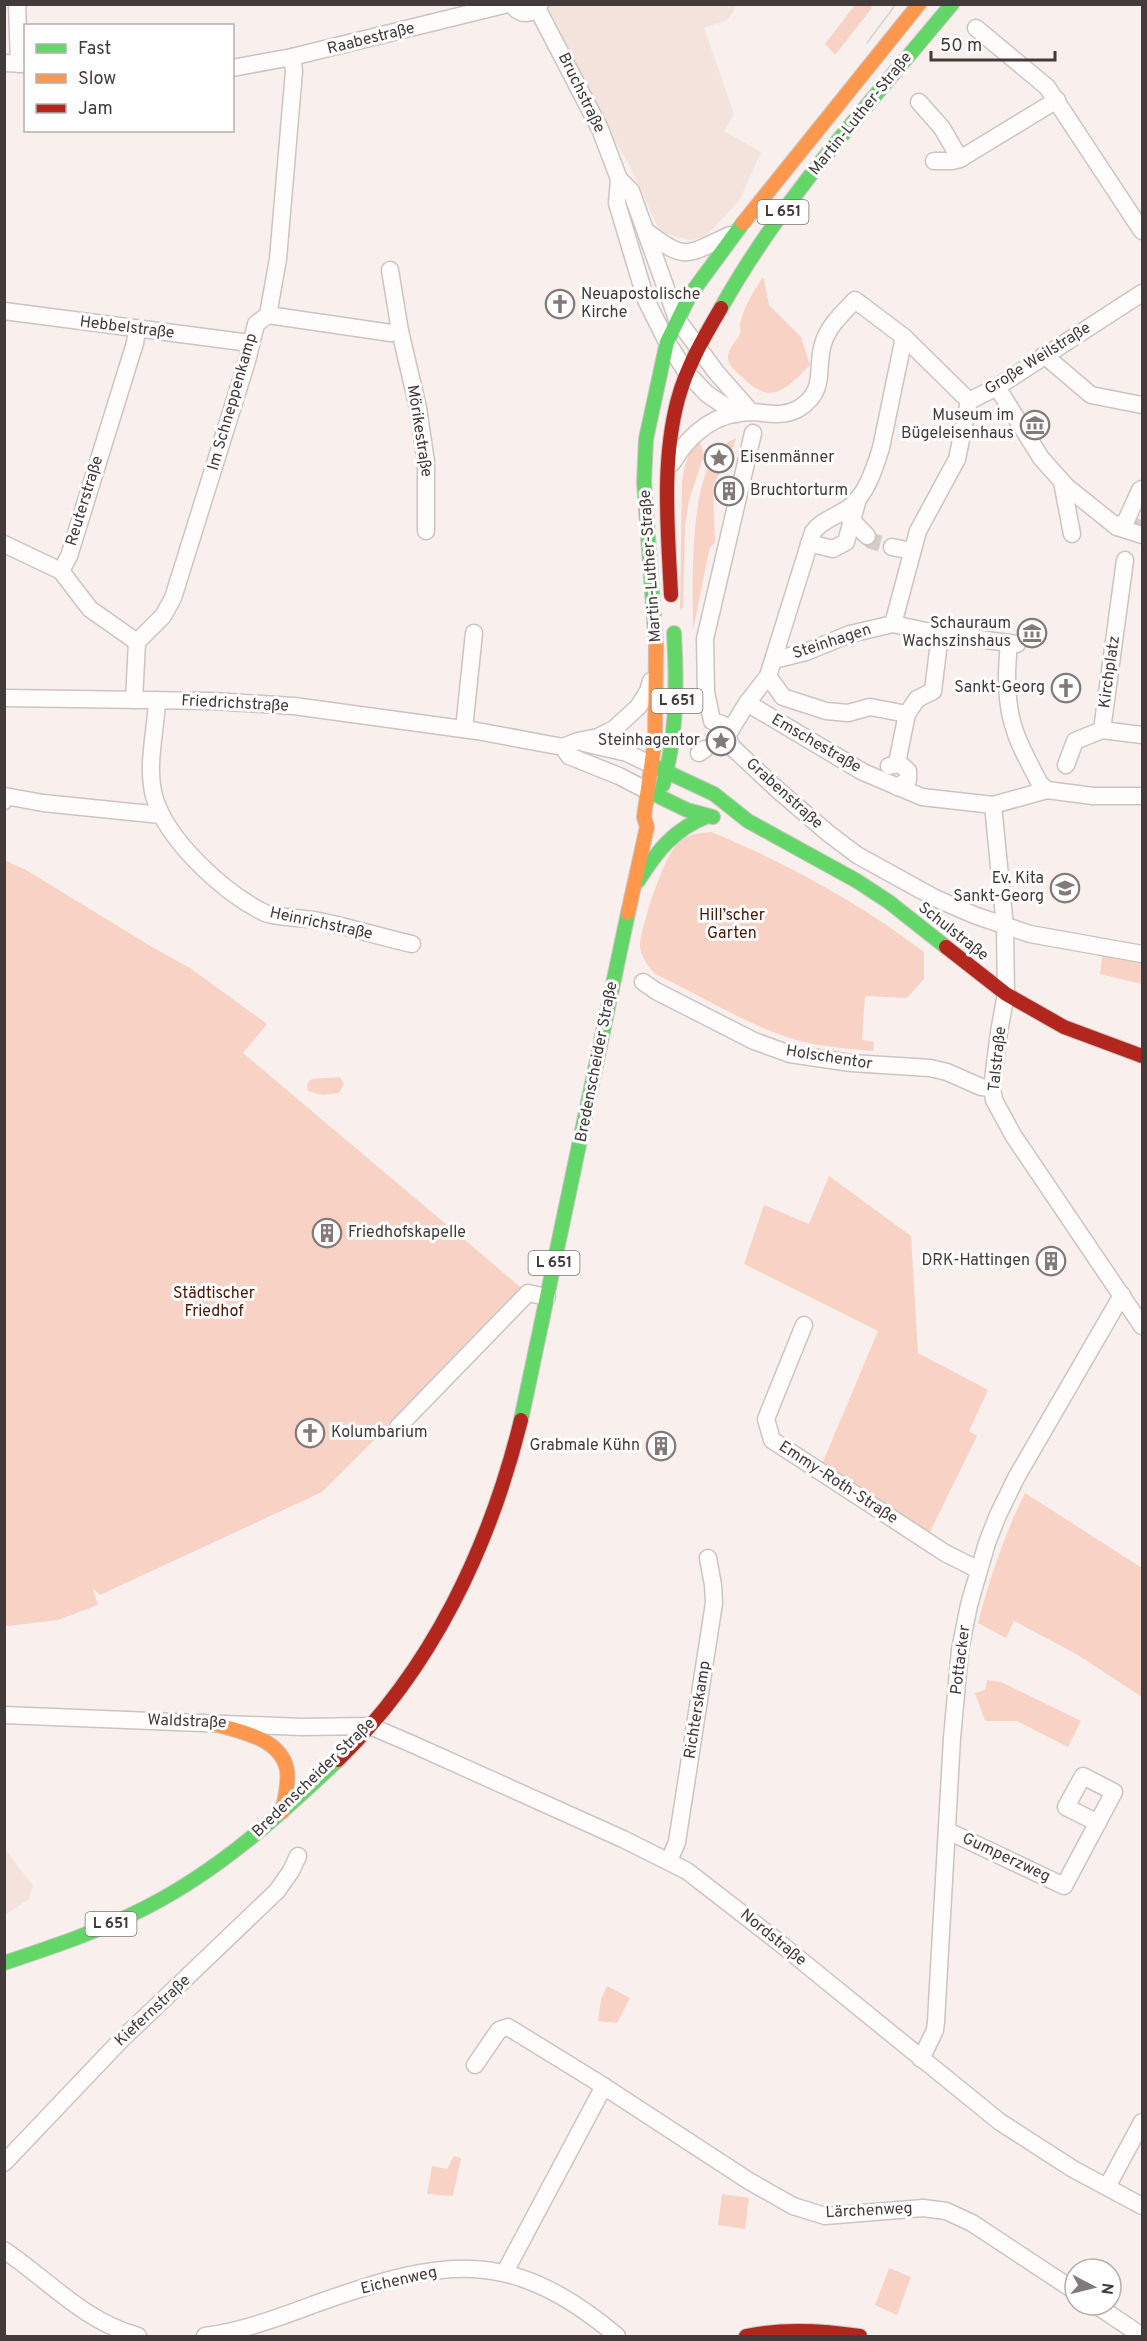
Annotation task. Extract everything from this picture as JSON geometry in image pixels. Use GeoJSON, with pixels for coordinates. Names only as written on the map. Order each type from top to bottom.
{"type":"FeatureCollection","features":[{"type":"Feature","properties":{"kind":"main road","name":"Martin-Luther-Straße"},"geometry":{"type":"LineString","coordinates":[[660,769],[657,654],[644,482],[649,419],[667,342],[690,295],[735,233],[919,4]]}},
{"type":"Feature","properties":{"kind":"main road","name":"Martin-Luther-Straße"},"geometry":{"type":"LineString","coordinates":[[654,794],[660,769],[675,742],[677,717],[666,474],[678,399],[687,373],[698,348],[735,282],[762,240],[843,134],[952,4]]}},
{"type":"Feature","properties":{"kind":"main road","name":"Schulstraße"},"geometry":{"type":"LineString","coordinates":[[660,769],[714,794],[748,821],[837,868],[889,902],[1006,994],[1081,1035],[1143,1056]]}},
{"type":"Feature","properties":{"kind":"main road","name":"Schulstraße"},"geometry":{"type":"LineString","coordinates":[[654,794],[708,816],[748,821]]}},
{"type":"Feature","properties":{"kind":"main road","name":"Bredenscheider Straße"},"geometry":{"type":"LineString","coordinates":[[4,1964],[123,1919],[210,1869],[282,1812],[370,1726],[404,1683],[459,1591],[499,1496],[516,1433],[593,1088],[646,827],[644,817],[654,794]]}},
{"type":"Feature","properties":{"kind":"main road"},"geometry":{"type":"LineString","coordinates":[[633,888],[671,835],[689,823],[708,816]]}},
{"type":"Feature","properties":{"kind":"main road"},"geometry":{"type":"LineString","coordinates":[[211,1723],[252,1736],[278,1750],[287,1771],[282,1812]]}},
{"type":"Feature","properties":{"kind":"main road"},"geometry":{"type":"LineString","coordinates":[[746,2337],[762,2332],[808,2330],[860,2337]]}},
{"type":"Feature","properties":{"kind":"street"},"geometry":{"type":"LineString","coordinates":[[16,64],[17,4]]}},
{"type":"Feature","properties":{"kind":"street","name":"Bruchstraße"},"geometry":{"type":"LineString","coordinates":[[510,4],[525,14],[532,12],[538,6],[600,129],[619,179],[632,191],[677,319]]}},
{"type":"Feature","properties":{"kind":"street","name":"Raabestraße"},"geometry":{"type":"LineString","coordinates":[[234,68],[292,57],[510,4]]}},
{"type":"Feature","properties":{"kind":"street"},"geometry":{"type":"LineString","coordinates":[[976,28],[1047,87],[1143,231]]}},
{"type":"Feature","properties":{"kind":"street","name":"Im Schneppenkamp"},"geometry":{"type":"LineString","coordinates":[[137,642],[163,616],[181,578],[247,361],[256,324],[268,315],[280,235],[294,71],[292,57]]}},
{"type":"Feature","properties":{"kind":"street"},"geometry":{"type":"LineString","coordinates":[[934,161],[960,159],[1057,100]]}},
{"type":"Feature","properties":{"kind":"street"},"geometry":{"type":"LineString","coordinates":[[919,102],[942,128],[960,159]]}},
{"type":"Feature","properties":{"kind":"street","name":"Bruchstraße"},"geometry":{"type":"LineString","coordinates":[[619,179],[616,203],[646,300],[667,342]]}},
{"type":"Feature","properties":{"kind":"street"},"geometry":{"type":"LineString","coordinates":[[646,230],[669,248],[681,253],[703,248],[735,233]]}},
{"type":"Feature","properties":{"kind":"street","name":"Mörikestraße"},"geometry":{"type":"LineString","coordinates":[[390,270],[400,331],[418,408],[426,462],[426,531]]}},
{"type":"Feature","properties":{"kind":"street","name":"Große Weilstraße"},"geometry":{"type":"LineString","coordinates":[[666,474],[682,446],[700,429],[713,421],[744,413],[783,414],[796,410],[806,403],[814,393],[819,380],[822,346],[828,331],[855,300],[904,338],[969,401],[997,387],[1143,293]]}},
{"type":"Feature","properties":{"kind":"street","name":"Hebbelstraße"},"geometry":{"type":"LineString","coordinates":[[4,311],[250,343]]}},
{"type":"Feature","properties":{"kind":"street"},"geometry":{"type":"LineString","coordinates":[[268,315],[391,333],[400,331]]}},
{"type":"Feature","properties":{"kind":"street"},"geometry":{"type":"LineString","coordinates":[[677,319],[744,413]]}},
{"type":"Feature","properties":{"kind":"street","name":"Reuterstraße"},"geometry":{"type":"LineString","coordinates":[[61,571],[69,555],[135,343],[137,329]]}},
{"type":"Feature","properties":{"kind":"street"},"geometry":{"type":"LineString","coordinates":[[809,543],[833,549],[846,542],[847,516],[881,448],[904,338]]}},
{"type":"Feature","properties":{"kind":"street"},"geometry":{"type":"LineString","coordinates":[[667,342],[687,373],[707,394],[744,413]]}},
{"type":"Feature","properties":{"kind":"street"},"geometry":{"type":"LineString","coordinates":[[1044,356],[1090,395],[1143,405]]}},
{"type":"Feature","properties":{"kind":"street"},"geometry":{"type":"LineString","coordinates":[[997,387],[1041,458],[1062,482],[1117,527],[1139,535]]}},
{"type":"Feature","properties":{"kind":"street"},"geometry":{"type":"LineString","coordinates":[[893,624],[918,531],[957,459],[969,401]]}},
{"type":"Feature","properties":{"kind":"street","name":"Grabenstraße"},"geometry":{"type":"LineString","coordinates":[[753,433],[705,639],[706,692],[710,717],[716,723],[722,724],[714,745],[732,747],[856,855],[935,898],[1005,927],[1040,936],[1143,954]]}},
{"type":"Feature","properties":{"kind":"street"},"geometry":{"type":"LineString","coordinates":[[1062,482],[1071,529],[1097,511]]}},
{"type":"Feature","properties":{"kind":"street"},"geometry":{"type":"LineString","coordinates":[[1117,527],[1126,521],[1140,490],[1143,489]]}},
{"type":"Feature","properties":{"kind":"street"},"geometry":{"type":"LineString","coordinates":[[847,516],[867,536]]}},
{"type":"Feature","properties":{"kind":"street"},"geometry":{"type":"LineString","coordinates":[[774,660],[809,543],[818,525],[847,516]]}},
{"type":"Feature","properties":{"kind":"street"},"geometry":{"type":"LineString","coordinates":[[4,544],[61,571],[90,609],[137,642],[134,700]]}},
{"type":"Feature","properties":{"kind":"street"},"geometry":{"type":"LineString","coordinates":[[891,547],[912,551]]}},
{"type":"Feature","properties":{"kind":"street","name":"Kirchplatz"},"geometry":{"type":"LineString","coordinates":[[1066,765],[1075,741],[1102,730],[1125,560]]}},
{"type":"Feature","properties":{"kind":"street","name":"Steinhagen"},"geometry":{"type":"LineString","coordinates":[[714,745],[768,676],[774,660],[807,652],[850,633],[893,624],[940,634],[1013,643],[1006,673],[1009,706],[1016,734],[1040,784],[1047,790]]}},
{"type":"Feature","properties":{"kind":"street"},"geometry":{"type":"LineString","coordinates":[[464,729],[474,633]]}},
{"type":"Feature","properties":{"kind":"street"},"geometry":{"type":"LineString","coordinates":[[892,784],[905,784],[908,776],[907,769],[897,764],[907,714],[917,699],[933,691],[940,634]]}},
{"type":"Feature","properties":{"kind":"street","name":"Friedrichstraße"},"geometry":{"type":"LineString","coordinates":[[570,744],[606,734],[624,722],[648,691],[657,654]]}},
{"type":"Feature","properties":{"kind":"street","name":"Emschestraße"},"geometry":{"type":"LineString","coordinates":[[768,676],[783,697],[826,711],[848,713],[870,707],[907,714]]}},
{"type":"Feature","properties":{"kind":"street","name":"Emschestraße"},"geometry":{"type":"LineString","coordinates":[[768,676],[784,711]]}},
{"type":"Feature","properties":{"kind":"street","name":"Friedrichstraße"},"geometry":{"type":"LineString","coordinates":[[4,698],[157,700],[294,706],[627,753],[660,769]]}},
{"type":"Feature","properties":{"kind":"street","name":"Heinrichstraße"},"geometry":{"type":"LineString","coordinates":[[157,700],[151,755],[154,795],[161,815],[182,846],[223,885],[267,915],[319,921],[412,944]]}},
{"type":"Feature","properties":{"kind":"street","name":"Emschestraße"},"geometry":{"type":"LineString","coordinates":[[747,703],[863,772],[922,797],[990,815],[1047,790],[1093,796],[1143,796]]}},
{"type":"Feature","properties":{"kind":"street"},"geometry":{"type":"LineString","coordinates":[[1102,730],[1143,735]]}},
{"type":"Feature","properties":{"kind":"street","name":"Friedrichstraße"},"geometry":{"type":"LineString","coordinates":[[570,744],[569,756],[619,776],[654,794]]}},
{"type":"Feature","properties":{"kind":"street"},"geometry":{"type":"LineString","coordinates":[[4,801],[5,796],[43,803],[161,815]]}},
{"type":"Feature","properties":{"kind":"street","name":"Talstraße"},"geometry":{"type":"LineString","coordinates":[[990,815],[1005,927],[1006,994],[992,1088],[994,1100],[1004,1120],[1143,1326]]}},
{"type":"Feature","properties":{"kind":"street","name":"Holschentor"},"geometry":{"type":"LineString","coordinates":[[643,982],[656,991],[754,1041],[790,1054],[851,1063],[930,1068],[948,1072],[981,1087],[992,1088]]}},
{"type":"Feature","properties":{"kind":"street"},"geometry":{"type":"LineString","coordinates":[[398,1427],[528,1293],[547,1297]]}},
{"type":"Feature","properties":{"kind":"street","name":"Pottacker"},"geometry":{"type":"LineString","coordinates":[[921,2059],[936,2022],[952,1738],[960,1650],[978,1570],[998,1515],[1012,1487],[1122,1295]]}},
{"type":"Feature","properties":{"kind":"street","name":"Emmy-Roth-Straße"},"geometry":{"type":"LineString","coordinates":[[804,1325],[766,1419],[772,1440],[945,1553],[978,1570]]}},
{"type":"Feature","properties":{"kind":"street","name":"Richterskamp"},"geometry":{"type":"LineString","coordinates":[[669,1861],[677,1842],[714,1603],[708,1558]]}},
{"type":"Feature","properties":{"kind":"street","name":"Waldstraße"},"geometry":{"type":"LineString","coordinates":[[4,1715],[302,1727],[370,1726]]}},
{"type":"Feature","properties":{"kind":"street","name":"Nordstraße"},"geometry":{"type":"LineString","coordinates":[[370,1726],[687,1871],[738,1909],[1000,2122],[1073,2169],[1143,2206]]}},
{"type":"Feature","properties":{"kind":"street","name":"Gumperzweg"},"geometry":{"type":"LineString","coordinates":[[948,1831],[1064,1886],[1098,1823]]}},
{"type":"Feature","properties":{"kind":"street","name":"Kiefernstraße"},"geometry":{"type":"LineString","coordinates":[[4,2163],[121,2040],[277,1891],[298,1856]]}},
{"type":"Feature","properties":{"kind":"street","name":"Lärchenweg"},"geometry":{"type":"LineString","coordinates":[[475,2065],[499,2030],[508,2027],[792,2206],[825,2216],[923,2208],[946,2211],[972,2223],[1063,2283]]}},
{"type":"Feature","properties":{"kind":"street"},"geometry":{"type":"LineString","coordinates":[[505,2272],[604,2086]]}},
{"type":"Feature","properties":{"kind":"street"},"geometry":{"type":"LineString","coordinates":[[1107,2187],[1143,2122]]}},
{"type":"Feature","properties":{"kind":"street"},"geometry":{"type":"LineString","coordinates":[[4,2250],[74,2305],[106,2324],[138,2337]]}},
{"type":"Feature","properties":{"kind":"street","name":"Eichenweg"},"geometry":{"type":"LineString","coordinates":[[206,2337],[233,2331],[387,2280],[422,2272],[467,2269],[505,2272],[557,2293],[617,2337]]}},
{"type":"Feature","properties":{"kind":"street"},"geometry":{"type":"LineString","coordinates":[[1114,2317],[1143,2336]]}},
{"type":"Feature","properties":{"kind":"shaded area"},"geometry":{"type":"Polygon","coordinates":[[[547,5],[735,5],[727,20],[704,28],[734,114],[724,131],[761,152],[739,201],[705,237],[690,240],[660,232],[630,166],[606,126],[547,5]]]}},
{"type":"Feature","properties":{"kind":"shaded area"},"geometry":{"type":"Polygon","coordinates":[[[5,1849],[33,1886],[29,1899],[5,1915],[5,1849]]]}},
{"type":"Feature","properties":{"kind":"green space"},"geometry":{"type":"Polygon","coordinates":[[[855,5],[872,5],[835,55],[825,44],[855,5]]]}},
{"type":"Feature","properties":{"kind":"green space"},"geometry":{"type":"Polygon","coordinates":[[[762,278],[769,305],[801,337],[810,365],[786,387],[770,393],[753,386],[733,369],[728,359],[730,349],[740,334],[740,322],[745,309],[762,278]]]}},
{"type":"Feature","properties":{"kind":"green space"},"geometry":{"type":"Polygon","coordinates":[[[736,438],[713,486],[715,543],[710,547],[693,630],[694,535],[702,484],[720,448],[736,438]]]}},
{"type":"Feature","properties":{"kind":"green space"},"geometry":{"type":"Polygon","coordinates":[[[699,439],[704,455],[689,500],[685,526],[683,607],[680,609],[682,483],[687,460],[699,439]]]}},
{"type":"Feature","properties":{"kind":"green space","name":"Hill’scher Garten"},"geometry":{"type":"Polygon","coordinates":[[[711,832],[794,870],[848,900],[924,952],[924,979],[907,998],[865,996],[862,1040],[874,1042],[873,1051],[831,1047],[773,1032],[738,1017],[655,974],[650,968],[641,953],[641,936],[666,862],[677,844],[685,838],[711,832]]]}},
{"type":"Feature","properties":{"kind":"green space","name":"Städtischer Friedhof"},"geometry":{"type":"Polygon","coordinates":[[[4,860],[26,870],[190,968],[267,1024],[243,1053],[524,1290],[322,1492],[100,1595],[93,1589],[98,1605],[58,1620],[8,1626],[4,1625],[4,860]]]}},
{"type":"Feature","properties":{"kind":"green space"},"geometry":{"type":"Polygon","coordinates":[[[1103,950],[1142,956],[1142,984],[1100,974],[1103,950]]]}},
{"type":"Feature","properties":{"kind":"green space"},"geometry":{"type":"Polygon","coordinates":[[[340,1077],[344,1084],[339,1093],[322,1095],[308,1091],[307,1084],[312,1079],[340,1077]]]}},
{"type":"Feature","properties":{"kind":"green space"},"geometry":{"type":"Polygon","coordinates":[[[829,1176],[911,1236],[918,1353],[988,1390],[969,1431],[977,1436],[929,1534],[822,1464],[878,1331],[744,1264],[764,1205],[809,1224],[829,1176]]]}},
{"type":"Feature","properties":{"kind":"green space"},"geometry":{"type":"Polygon","coordinates":[[[1025,1493],[1142,1568],[1142,1697],[1078,1655],[1014,1621],[1006,1638],[978,1623],[998,1557],[1025,1493]]]}},
{"type":"Feature","properties":{"kind":"green space"},"geometry":{"type":"Polygon","coordinates":[[[987,1680],[1001,1682],[1081,1721],[1068,1747],[1017,1721],[985,1721],[975,1693],[985,1690],[987,1680]]]}},
{"type":"Feature","properties":{"kind":"green space"},"geometry":{"type":"Polygon","coordinates":[[[607,1986],[630,1998],[617,2023],[598,2021],[601,1999],[607,1986]]]}},
{"type":"Feature","properties":{"kind":"green space"},"geometry":{"type":"Polygon","coordinates":[[[454,2156],[461,2158],[453,2196],[427,2194],[432,2166],[447,2169],[454,2156]]]}},
{"type":"Feature","properties":{"kind":"green space"},"geometry":{"type":"Polygon","coordinates":[[[722,2194],[749,2198],[745,2229],[718,2225],[722,2194]]]}},
{"type":"Feature","properties":{"kind":"green space"},"geometry":{"type":"Polygon","coordinates":[[[889,2268],[911,2277],[897,2315],[875,2305],[889,2268]]]}},
{"type":"Feature","properties":{"kind":"tunnel"},"geometry":{"type":"LineString","coordinates":[[1139,531],[1142,520]]}},
{"type":"Feature","properties":{"kind":"tunnel"},"geometry":{"type":"LineString","coordinates":[[867,536],[871,541],[892,547]]}},
{"type":"Feature","properties":{"kind":"tram line"},"geometry":{"type":"LineString","coordinates":[[867,43],[896,4]]}},
{"type":"Feature","properties":{"kind":"traffic: fast"},"geometry":{"type":"LineString","coordinates":[[721,308],[745,267],[800,189],[952,4]]}},
{"type":"Feature","properties":{"kind":"traffic: fast"},"geometry":{"type":"LineString","coordinates":[[656,646],[644,482],[646,439],[667,342],[690,295],[743,223]]}},
{"type":"Feature","properties":{"kind":"traffic: fast"},"geometry":{"type":"LineString","coordinates":[[663,785],[668,766],[675,709],[674,633]]}},
{"type":"Feature","properties":{"kind":"traffic: fast"},"geometry":{"type":"LineString","coordinates":[[652,765],[714,794],[748,821],[857,881],[889,902],[946,947]]}},
{"type":"Feature","properties":{"kind":"traffic: fast"},"geometry":{"type":"LineString","coordinates":[[648,791],[687,810],[713,817]]}},
{"type":"Feature","properties":{"kind":"traffic: fast"},"geometry":{"type":"LineString","coordinates":[[638,881],[667,842],[685,827],[708,816]]}},
{"type":"Feature","properties":{"kind":"traffic: fast"},"geometry":{"type":"LineString","coordinates":[[521,1420],[628,913]]}},
{"type":"Feature","properties":{"kind":"traffic: fast"},"geometry":{"type":"LineString","coordinates":[[4,1963],[111,1924],[172,1893],[223,1860],[247,1841],[338,1760]]}},
{"type":"Feature","properties":{"kind":"traffic: slow"},"geometry":{"type":"LineString","coordinates":[[743,223],[919,4]]}},
{"type":"Feature","properties":{"kind":"traffic: slow"},"geometry":{"type":"LineString","coordinates":[[628,913],[647,827],[644,817],[655,739],[656,646]]}},
{"type":"Feature","properties":{"kind":"traffic: slow"},"geometry":{"type":"LineString","coordinates":[[211,1723],[256,1737],[276,1750],[287,1770],[282,1812]]}},
{"type":"Feature","properties":{"kind":"traffic: jam"},"geometry":{"type":"LineString","coordinates":[[671,595],[667,497],[669,447],[673,423],[678,399],[691,363],[721,308]]}},
{"type":"Feature","properties":{"kind":"traffic: jam"},"geometry":{"type":"LineString","coordinates":[[946,947],[1006,994],[1064,1027],[1142,1056]]}},
{"type":"Feature","properties":{"kind":"traffic: jam"},"geometry":{"type":"LineString","coordinates":[[338,1760],[372,1724],[402,1686],[429,1646],[453,1603],[493,1513],[521,1420]]}},
{"type":"Feature","properties":{"kind":"traffic: jam"},"geometry":{"type":"LineString","coordinates":[[746,2336],[803,2331],[860,2336]]}},
{"type":"Feature","properties":{"kind":"place","name":"Neuapostolische Kirche"},"geometry":{"type":"Point","coordinates":[560,304]}},
{"type":"Feature","properties":{"kind":"place","name":"Museum im Bügeleisenhaus"},"geometry":{"type":"Point","coordinates":[1035,425]}},
{"type":"Feature","properties":{"kind":"place","name":"Eisenmänner"},"geometry":{"type":"Point","coordinates":[719,458]}},
{"type":"Feature","properties":{"kind":"place","name":"Bruchtorturm"},"geometry":{"type":"Point","coordinates":[729,491]}},
{"type":"Feature","properties":{"kind":"place","name":"Schauraum Wachszinshaus"},"geometry":{"type":"Point","coordinates":[1032,633]}},
{"type":"Feature","properties":{"kind":"place","name":"Sankt-Georg"},"geometry":{"type":"Point","coordinates":[1066,688]}},
{"type":"Feature","properties":{"kind":"place","name":"Steinhagentor"},"geometry":{"type":"Point","coordinates":[721,741]}},
{"type":"Feature","properties":{"kind":"place","name":"Ev. Kita Sankt-Georg"},"geometry":{"type":"Point","coordinates":[1065,888]}},
{"type":"Feature","properties":{"kind":"place","name":"Friedhofskapelle"},"geometry":{"type":"Point","coordinates":[327,1233]}},
{"type":"Feature","properties":{"kind":"place","name":"DRK-Hattingen"},"geometry":{"type":"Point","coordinates":[1051,1261]}},
{"type":"Feature","properties":{"kind":"place","name":"Kolumbarium"},"geometry":{"type":"Point","coordinates":[310,1433]}},
{"type":"Feature","properties":{"kind":"place","name":"Grabmale Kühn"},"geometry":{"type":"Point","coordinates":[661,1446]}}]}
